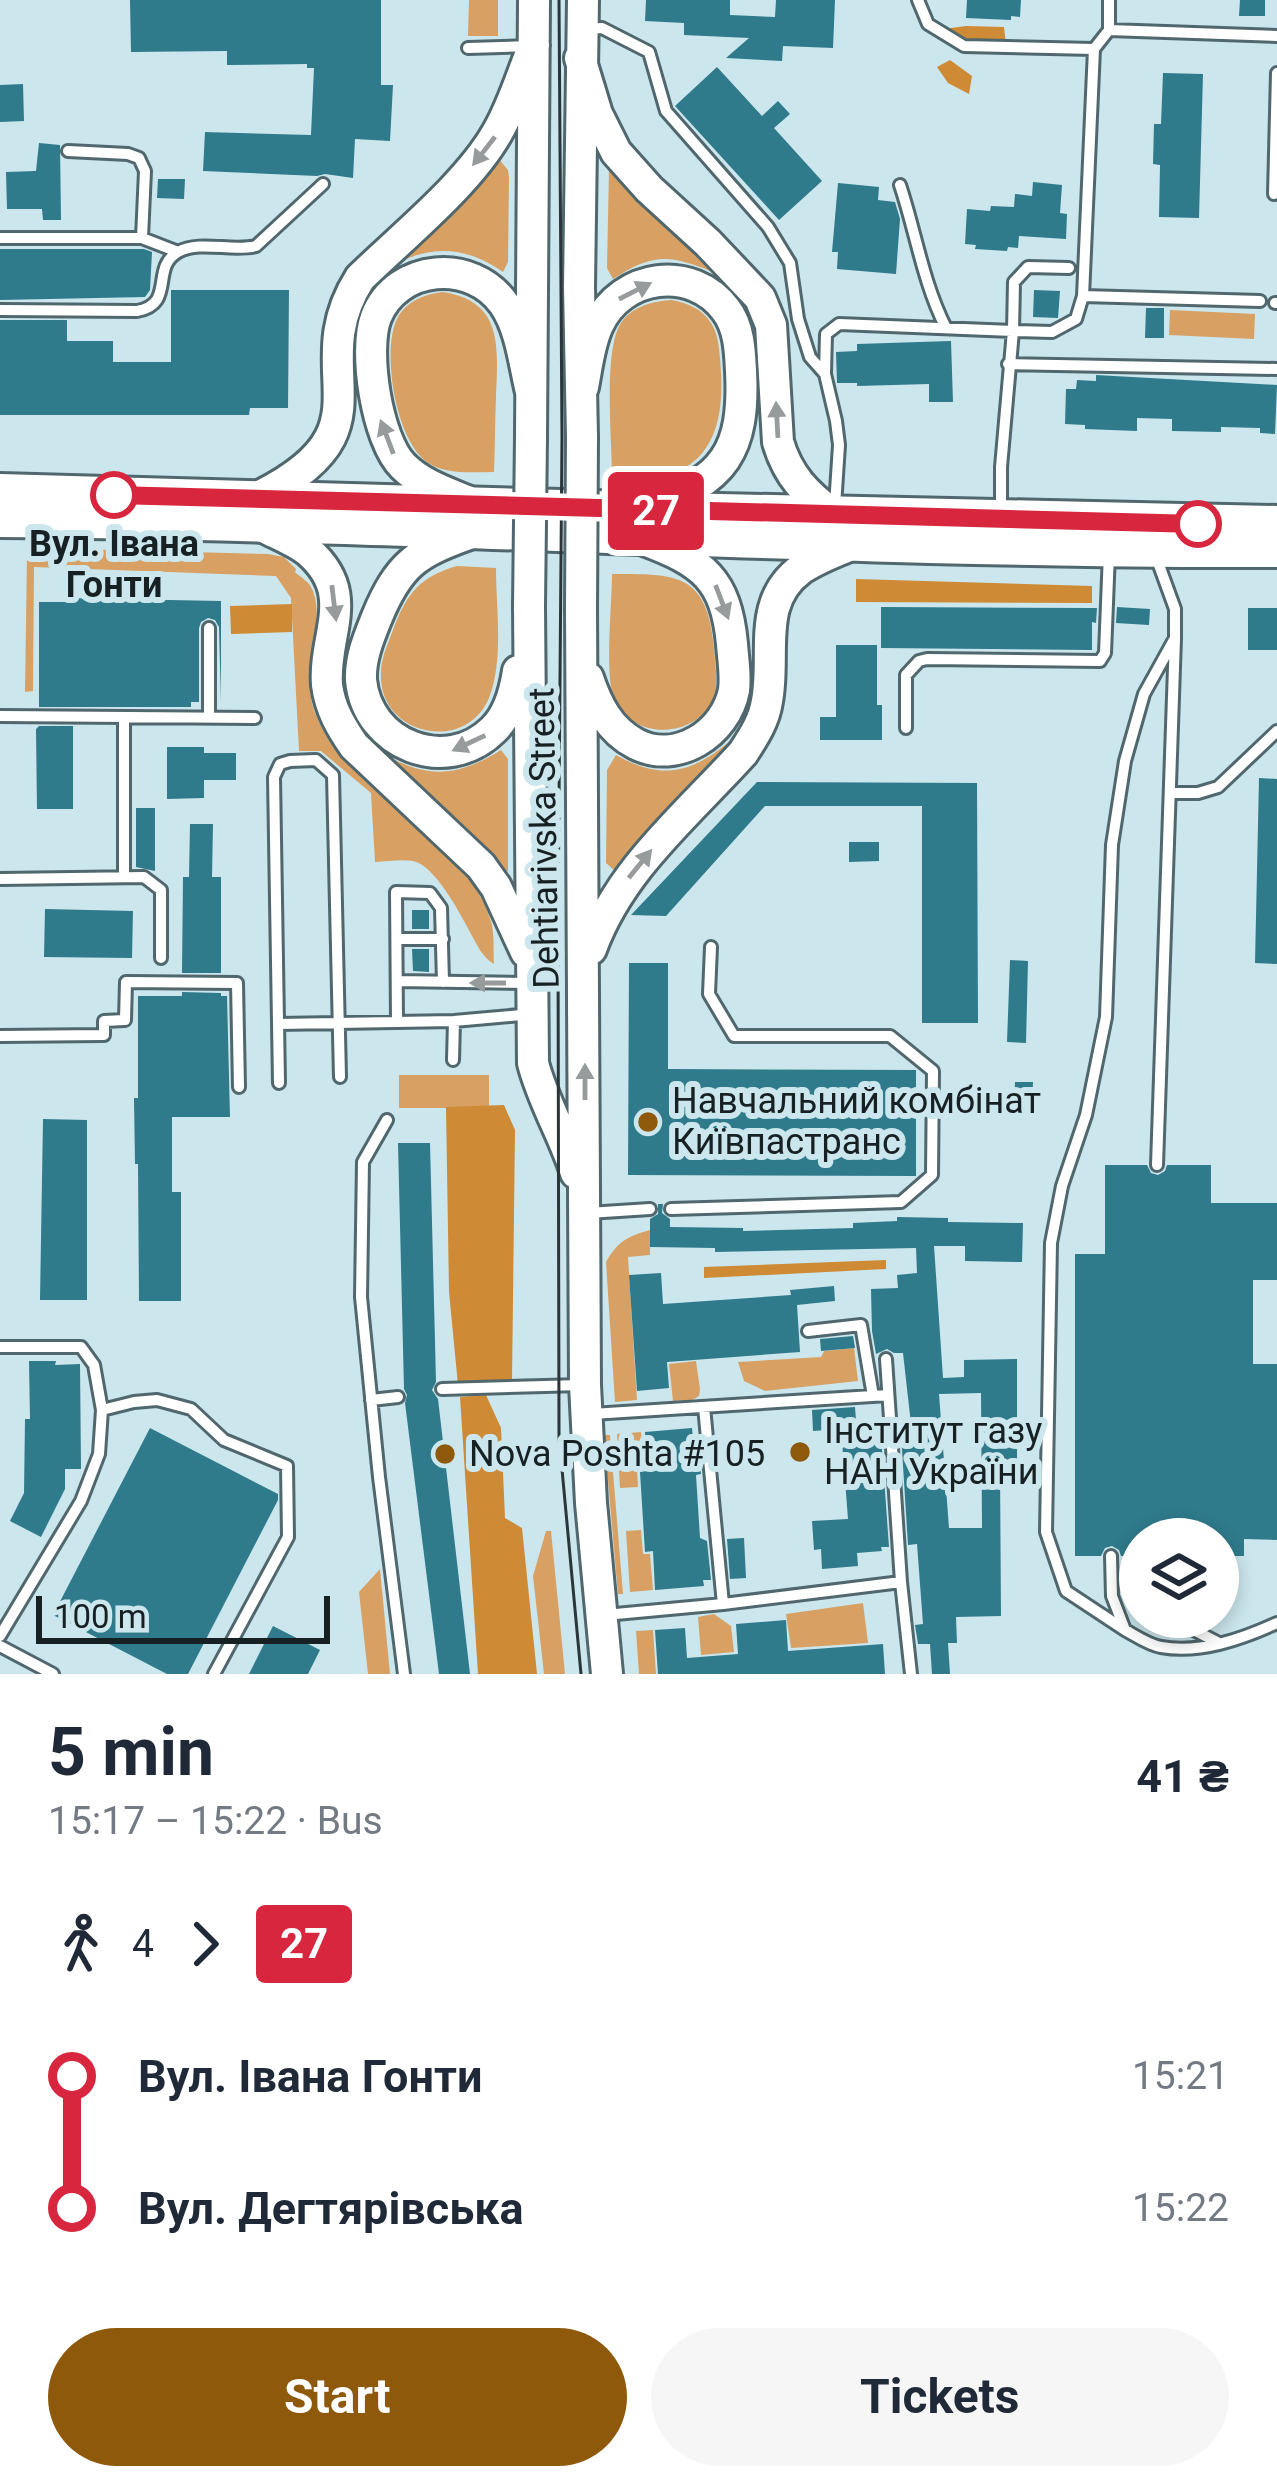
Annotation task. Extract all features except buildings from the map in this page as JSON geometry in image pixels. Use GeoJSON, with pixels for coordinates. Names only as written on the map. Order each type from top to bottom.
{"type":"FeatureCollection","features":[{"type":"Feature","properties":{"kind":"main road","name":"Dehtiarivska Street"},"geometry":{"type":"LineString","coordinates":[[534,0],[529,606],[533,1063],[545,1103],[566,1141],[585,1206]]}},
{"type":"Feature","properties":{"kind":"main road","name":"Dehtiarivska Street"},"geometry":{"type":"LineString","coordinates":[[582,29],[585,1400],[608,1674]]}},
{"type":"Feature","properties":{"kind":"main road"},"geometry":{"type":"LineString","coordinates":[[582,29],[597,114],[616,152],[760,298],[771,325],[777,432],[783,458],[805,493],[843,530]]}},
{"type":"Feature","properties":{"kind":"main road"},"geometry":{"type":"LineString","coordinates":[[0,519],[257,511],[301,474],[324,448],[339,418],[337,332],[349,295],[491,143],[534,45]]}},
{"type":"Feature","properties":{"kind":"main road"},"geometry":{"type":"LineString","coordinates":[[476,518],[406,470],[386,441],[372,356],[376,319],[384,303],[397,289],[425,274],[454,272],[482,282],[511,315],[531,392]]}},
{"type":"Feature","properties":{"kind":"main road"},"geometry":{"type":"LineString","coordinates":[[583,388],[599,322],[634,287],[649,281],[683,281],[706,291],[730,313],[740,346],[742,412],[737,437],[706,478],[632,523]]}},
{"type":"Feature","properties":{"kind":"main road"},"geometry":{"type":"LineString","coordinates":[[0,493],[257,511],[843,530],[1109,548],[1277,549]]}},
{"type":"Feature","properties":{"kind":"main road"},"geometry":{"type":"LineString","coordinates":[[257,511],[305,548],[333,586],[336,624],[327,682],[340,724],[354,746],[481,866],[501,897],[532,988]]}},
{"type":"Feature","properties":{"kind":"main road"},"geometry":{"type":"LineString","coordinates":[[476,518],[417,557],[390,587],[362,660],[367,703],[377,721],[390,735],[425,752],[456,751],[483,738],[501,721],[509,705],[529,606]]}},
{"type":"Feature","properties":{"kind":"main road"},"geometry":{"type":"LineString","coordinates":[[585,966],[608,908],[638,862],[757,733],[769,684],[771,614],[783,587],[843,530],[1001,519],[1277,524]]}},
{"type":"Feature","properties":{"kind":"main road"},"geometry":{"type":"LineString","coordinates":[[580,654],[601,711],[614,728],[638,745],[681,749],[723,719],[730,703],[735,686],[730,629],[717,586],[702,569],[632,523]]}},
{"type":"Feature","properties":{"kind":"lane"},"geometry":{"type":"LineString","coordinates":[[918,0],[928,24],[964,46],[1094,49]]}},
{"type":"Feature","properties":{"kind":"lane"},"geometry":{"type":"LineString","coordinates":[[843,530],[836,421],[825,374],[826,334],[838,324],[1052,332],[1076,319],[1083,296],[1094,49],[1109,31],[1109,0]]}},
{"type":"Feature","properties":{"kind":"lane"},"geometry":{"type":"LineString","coordinates":[[582,29],[602,28],[649,52],[666,111],[767,226],[790,263],[798,319],[810,357],[825,374]]}},
{"type":"Feature","properties":{"kind":"lane"},"geometry":{"type":"LineString","coordinates":[[1109,31],[1277,38]]}},
{"type":"Feature","properties":{"kind":"lane"},"geometry":{"type":"LineString","coordinates":[[468,48],[534,45]]}},
{"type":"Feature","properties":{"kind":"lane"},"geometry":{"type":"LineString","coordinates":[[1274,194],[1277,73]]}},
{"type":"Feature","properties":{"kind":"lane"},"geometry":{"type":"LineString","coordinates":[[68,152],[139,158],[145,171],[142,238]]}},
{"type":"Feature","properties":{"kind":"lane"},"geometry":{"type":"LineString","coordinates":[[0,310],[151,308],[159,301],[169,261],[178,252],[256,246],[323,184]]}},
{"type":"Feature","properties":{"kind":"lane"},"geometry":{"type":"LineString","coordinates":[[900,185],[920,262],[946,328]]}},
{"type":"Feature","properties":{"kind":"lane"},"geometry":{"type":"LineString","coordinates":[[0,238],[142,238],[178,252]]}},
{"type":"Feature","properties":{"kind":"lane"},"geometry":{"type":"LineString","coordinates":[[1001,519],[1000,466],[1014,282],[1028,267],[1069,268]]}},
{"type":"Feature","properties":{"kind":"lane"},"geometry":{"type":"LineString","coordinates":[[1083,296],[1260,302]]}},
{"type":"Feature","properties":{"kind":"lane"},"geometry":{"type":"LineString","coordinates":[[1008,364],[1277,369]]}},
{"type":"Feature","properties":{"kind":"lane"},"geometry":{"type":"LineString","coordinates":[[906,728],[906,675],[927,659],[1100,661],[1105,652],[1109,548]]}},
{"type":"Feature","properties":{"kind":"lane"},"geometry":{"type":"LineString","coordinates":[[1152,548],[1175,609],[1157,1165]]}},
{"type":"Feature","properties":{"kind":"lane"},"geometry":{"type":"LineString","coordinates":[[209,628],[209,718]]}},
{"type":"Feature","properties":{"kind":"lane"},"geometry":{"type":"LineString","coordinates":[[1119,1626],[1066,1591],[1046,1532],[1051,1243],[1062,1186],[1086,1115],[1106,1017],[1112,845],[1125,761],[1144,694],[1175,638]]}},
{"type":"Feature","properties":{"kind":"lane"},"geometry":{"type":"LineString","coordinates":[[0,716],[255,718]]}},
{"type":"Feature","properties":{"kind":"lane"},"geometry":{"type":"LineString","coordinates":[[124,717],[124,876]]}},
{"type":"Feature","properties":{"kind":"lane"},"geometry":{"type":"LineString","coordinates":[[1171,793],[1218,787],[1277,731]]}},
{"type":"Feature","properties":{"kind":"lane"},"geometry":{"type":"LineString","coordinates":[[279,1083],[274,777],[280,764],[290,760],[328,763],[333,775],[340,1077]]}},
{"type":"Feature","properties":{"kind":"lane"},"geometry":{"type":"LineString","coordinates":[[0,879],[144,877],[161,890],[161,958]]}},
{"type":"Feature","properties":{"kind":"lane"},"geometry":{"type":"LineString","coordinates":[[397,1022],[396,892],[430,893],[441,908],[443,982]]}},
{"type":"Feature","properties":{"kind":"lane"},"geometry":{"type":"LineString","coordinates":[[397,939],[443,939]]}},
{"type":"Feature","properties":{"kind":"lane"},"geometry":{"type":"LineString","coordinates":[[670,1209],[901,1202],[932,1175],[933,1071],[890,1036],[734,1036],[709,994],[711,947]]}},
{"type":"Feature","properties":{"kind":"lane"},"geometry":{"type":"LineString","coordinates":[[397,981],[532,988]]}},
{"type":"Feature","properties":{"kind":"lane"},"geometry":{"type":"LineString","coordinates":[[0,1036],[104,1035],[104,1021],[125,1020],[126,982],[237,983],[239,1088]]}},
{"type":"Feature","properties":{"kind":"lane"},"geometry":{"type":"LineString","coordinates":[[278,1024],[454,1022],[532,988]]}},
{"type":"Feature","properties":{"kind":"lane"},"geometry":{"type":"LineString","coordinates":[[453,1060],[454,1022]]}},
{"type":"Feature","properties":{"kind":"lane"},"geometry":{"type":"LineString","coordinates":[[387,1120],[363,1162],[361,1297],[404,1674]]}},
{"type":"Feature","properties":{"kind":"lane"},"geometry":{"type":"LineString","coordinates":[[585,1206],[650,1209]]}},
{"type":"Feature","properties":{"kind":"lane"},"geometry":{"type":"LineString","coordinates":[[808,1330],[861,1325],[873,1396]]}},
{"type":"Feature","properties":{"kind":"lane"},"geometry":{"type":"LineString","coordinates":[[0,1347],[80,1347],[94,1365],[102,1410],[100,1454],[81,1501],[0,1636]]}},
{"type":"Feature","properties":{"kind":"lane"},"geometry":{"type":"LineString","coordinates":[[886,1360],[911,1674]]}},
{"type":"Feature","properties":{"kind":"lane"},"geometry":{"type":"LineString","coordinates":[[442,1389],[704,1407],[888,1395]]}},
{"type":"Feature","properties":{"kind":"lane"},"geometry":{"type":"LineString","coordinates":[[371,1400],[398,1397]]}},
{"type":"Feature","properties":{"kind":"lane"},"geometry":{"type":"LineString","coordinates":[[102,1410],[157,1400],[191,1409],[224,1440],[287,1466],[288,1537],[214,1674]]}},
{"type":"Feature","properties":{"kind":"lane"},"geometry":{"type":"LineString","coordinates":[[704,1407],[723,1604]]}},
{"type":"Feature","properties":{"kind":"lane"},"geometry":{"type":"LineString","coordinates":[[1111,1556],[1112,1596],[1119,1614]]}},
{"type":"Feature","properties":{"kind":"lane"},"geometry":{"type":"LineString","coordinates":[[602,1615],[901,1582]]}},
{"type":"Feature","properties":{"kind":"lane"},"geometry":{"type":"LineString","coordinates":[[1140,1638],[1156,1647],[1187,1648],[1249,1636],[1277,1623]]}},
{"type":"Feature","properties":{"kind":"lane"},"geometry":{"type":"LineString","coordinates":[[1209,1638],[1220,1644]]}},
{"type":"Feature","properties":{"kind":"lane"},"geometry":{"type":"LineString","coordinates":[[0,1646],[52,1674]]}},
{"type":"Feature","properties":{"kind":"shaded area"},"geometry":{"type":"Polygon","coordinates":[[[469,0],[498,0],[498,36],[468,36],[469,0]]]}},
{"type":"Feature","properties":{"kind":"shaded area"},"geometry":{"type":"Polygon","coordinates":[[[1004,27],[1006,45],[968,42],[944,29],[1004,27]]]}},
{"type":"Feature","properties":{"kind":"shaded area"},"geometry":{"type":"Polygon","coordinates":[[[950,60],[972,76],[969,94],[948,83],[937,67],[950,60]]]}},
{"type":"Feature","properties":{"kind":"shaded area"},"geometry":{"type":"Polygon","coordinates":[[[497,157],[509,178],[508,262],[503,272],[454,252],[428,252],[402,261],[400,258],[497,157]]]}},
{"type":"Feature","properties":{"kind":"shaded area"},"geometry":{"type":"Polygon","coordinates":[[[612,167],[715,268],[713,272],[661,259],[639,264],[613,279],[607,268],[612,167]]]}},
{"type":"Feature","properties":{"kind":"shaded area"},"geometry":{"type":"Polygon","coordinates":[[[443,292],[477,305],[493,329],[497,360],[494,472],[453,471],[430,464],[418,454],[400,418],[391,374],[397,319],[405,307],[443,292]]]}},
{"type":"Feature","properties":{"kind":"shaded area"},"geometry":{"type":"Polygon","coordinates":[[[672,300],[699,310],[715,332],[721,375],[717,424],[703,452],[677,472],[612,476],[610,374],[615,336],[631,312],[672,300]]]}},
{"type":"Feature","properties":{"kind":"shaded area"},"geometry":{"type":"Polygon","coordinates":[[[1170,310],[1255,314],[1254,339],[1169,335],[1170,310]]]}},
{"type":"Feature","properties":{"kind":"shaded area"},"geometry":{"type":"Polygon","coordinates":[[[40,548],[284,557],[315,596],[310,678],[314,710],[350,766],[431,838],[476,889],[492,923],[494,964],[430,871],[413,861],[375,862],[371,793],[321,751],[299,751],[291,598],[276,576],[34,567],[33,691],[25,692],[27,555],[40,548]]]}},
{"type":"Feature","properties":{"kind":"shaded area"},"geometry":{"type":"Polygon","coordinates":[[[457,566],[496,568],[494,683],[477,716],[461,727],[424,730],[393,711],[384,694],[382,661],[410,595],[424,581],[457,566]]]}},
{"type":"Feature","properties":{"kind":"shaded area"},"geometry":{"type":"Polygon","coordinates":[[[612,574],[671,578],[696,592],[704,605],[714,648],[715,691],[711,704],[688,724],[674,729],[645,727],[631,720],[613,696],[609,654],[612,574]]]}},
{"type":"Feature","properties":{"kind":"shaded area"},"geometry":{"type":"Polygon","coordinates":[[[856,579],[1092,586],[1092,603],[856,602],[856,579]]]}},
{"type":"Feature","properties":{"kind":"shaded area"},"geometry":{"type":"Polygon","coordinates":[[[292,604],[292,632],[231,634],[230,606],[292,604]]]}},
{"type":"Feature","properties":{"kind":"shaded area"},"geometry":{"type":"Polygon","coordinates":[[[730,741],[733,744],[614,870],[606,863],[607,770],[616,755],[648,768],[676,770],[703,760],[730,741]]]}},
{"type":"Feature","properties":{"kind":"shaded area"},"geometry":{"type":"Polygon","coordinates":[[[501,750],[508,759],[508,871],[504,874],[480,844],[380,752],[412,767],[441,772],[470,766],[501,750]]]}},
{"type":"Feature","properties":{"kind":"shaded area"},"geometry":{"type":"Polygon","coordinates":[[[399,1075],[489,1075],[489,1108],[399,1108],[399,1075]]]}},
{"type":"Feature","properties":{"kind":"shaded area"},"geometry":{"type":"Polygon","coordinates":[[[504,1105],[515,1130],[512,1382],[458,1385],[449,1292],[446,1107],[504,1105]]]}},
{"type":"Feature","properties":{"kind":"shaded area"},"geometry":{"type":"Polygon","coordinates":[[[650,1230],[650,1255],[628,1257],[637,1400],[615,1402],[606,1262],[624,1241],[650,1230]]]}},
{"type":"Feature","properties":{"kind":"shaded area"},"geometry":{"type":"Polygon","coordinates":[[[886,1260],[886,1269],[704,1278],[704,1267],[886,1260]]]}},
{"type":"Feature","properties":{"kind":"shaded area"},"geometry":{"type":"Polygon","coordinates":[[[854,1348],[858,1381],[765,1391],[744,1381],[738,1362],[821,1357],[824,1351],[854,1348]]]}},
{"type":"Feature","properties":{"kind":"shaded area"},"geometry":{"type":"Polygon","coordinates":[[[696,1361],[699,1396],[673,1401],[669,1364],[696,1361]]]}},
{"type":"Feature","properties":{"kind":"shaded area"},"geometry":{"type":"Polygon","coordinates":[[[486,1395],[501,1428],[505,1518],[522,1528],[537,1674],[478,1674],[460,1397],[486,1395]]]}},
{"type":"Feature","properties":{"kind":"shaded area"},"geometry":{"type":"Polygon","coordinates":[[[641,1432],[644,1468],[637,1469],[638,1487],[620,1488],[617,1434],[641,1432]]]}},
{"type":"Feature","properties":{"kind":"shaded area"},"geometry":{"type":"Polygon","coordinates":[[[604,1435],[610,1435],[623,1594],[618,1594],[604,1435]]]}},
{"type":"Feature","properties":{"kind":"shaded area"},"geometry":{"type":"Polygon","coordinates":[[[641,1530],[643,1554],[650,1554],[653,1590],[630,1592],[626,1531],[641,1530]]]}},
{"type":"Feature","properties":{"kind":"shaded area"},"geometry":{"type":"Polygon","coordinates":[[[546,1531],[551,1531],[565,1674],[544,1674],[533,1576],[546,1531]]]}},
{"type":"Feature","properties":{"kind":"shaded area"},"geometry":{"type":"Polygon","coordinates":[[[380,1569],[390,1674],[368,1674],[359,1592],[380,1569]]]}},
{"type":"Feature","properties":{"kind":"shaded area"},"geometry":{"type":"Polygon","coordinates":[[[863,1603],[868,1643],[791,1648],[786,1614],[863,1603]]]}},
{"type":"Feature","properties":{"kind":"shaded area"},"geometry":{"type":"Polygon","coordinates":[[[714,1614],[731,1626],[734,1652],[701,1655],[698,1617],[714,1614]]]}},
{"type":"Feature","properties":{"kind":"shaded area"},"geometry":{"type":"Polygon","coordinates":[[[653,1630],[656,1674],[639,1674],[636,1631],[653,1630]]]}},
{"type":"Feature","properties":{"kind":"tram line"},"geometry":{"type":"LineString","coordinates":[[559,0],[559,1437],[581,1674]]}},
{"type":"Feature","properties":{"kind":"bus line","name":"27"},"geometry":{"type":"LineString","coordinates":[[114,495],[1198,524]]}},
{"type":"Feature","properties":{"kind":"place","name":"Вул. Івана Гонти"},"geometry":{"type":"Point","coordinates":[114,495]}},
{"type":"Feature","properties":{"kind":"place","name":"Навчальний комбінат Київпастранс"},"geometry":{"type":"Point","coordinates":[648,1122]}},
{"type":"Feature","properties":{"kind":"place","name":"Інститут газу НАН України"},"geometry":{"type":"Point","coordinates":[800,1452]}},
{"type":"Feature","properties":{"kind":"place","name":"Nova Poshta #105"},"geometry":{"type":"Point","coordinates":[445,1454]}}]}
